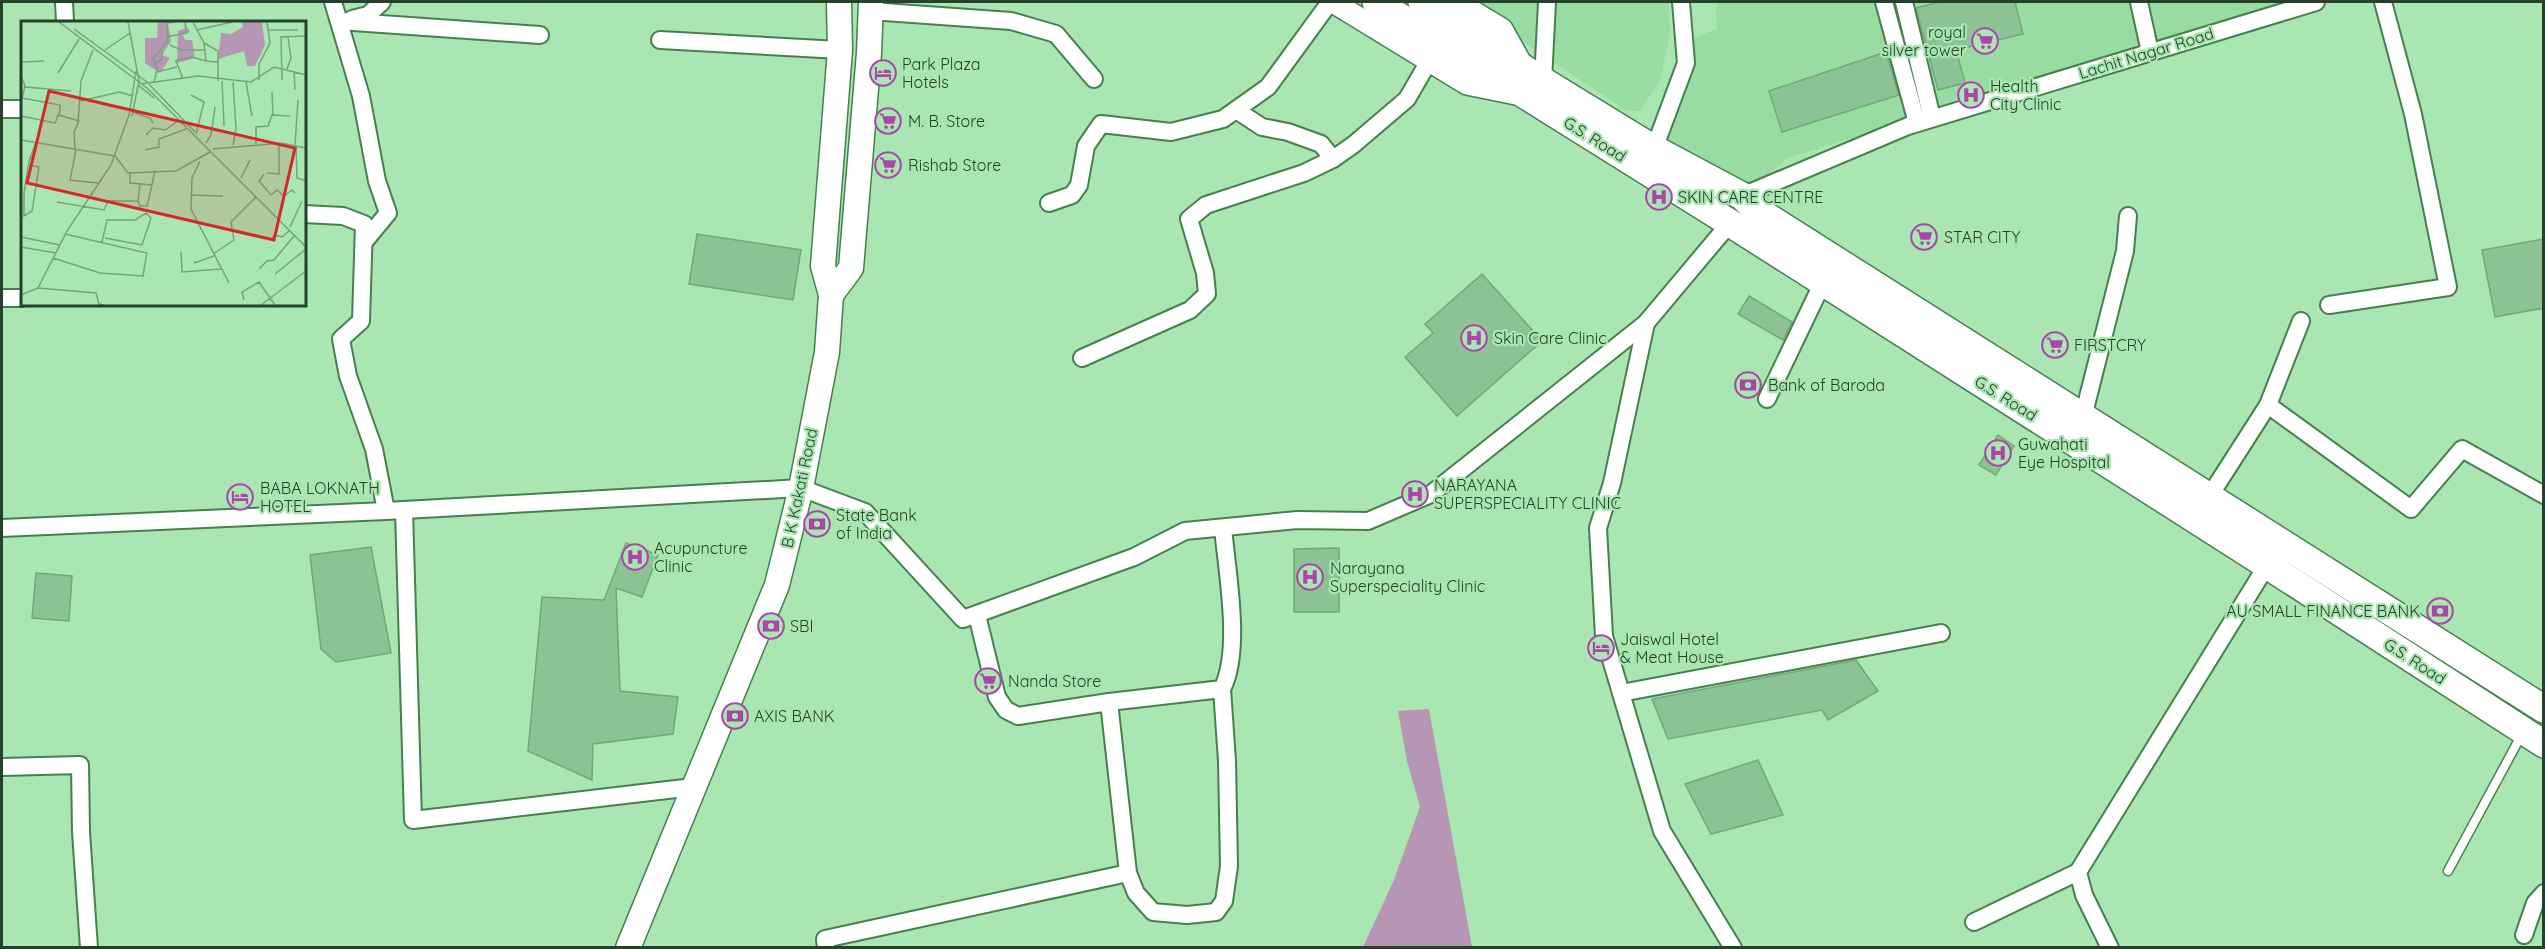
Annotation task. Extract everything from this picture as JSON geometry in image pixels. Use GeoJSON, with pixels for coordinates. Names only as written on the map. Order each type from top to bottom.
{"type":"FeatureCollection","features":[{"type":"Feature","properties":{"kind":"main road","name":"B K Kakati Road"},"geometry":{"type":"LineString","coordinates":[[628,948],[777,585],[801,488],[827,352],[831,295],[823,266],[840,50],[839,2]]}},
{"type":"Feature","properties":{"kind":"main road"},"geometry":{"type":"LineString","coordinates":[[1376,2],[1480,53],[1531,82]]}},
{"type":"Feature","properties":{"kind":"main road"},"geometry":{"type":"LineString","coordinates":[[1422,2],[1480,53]]}},
{"type":"Feature","properties":{"kind":"main road"},"geometry":{"type":"LineString","coordinates":[[831,295],[850,268],[871,6]]}},
{"type":"Feature","properties":{"kind":"main road","name":"G.S. Road"},"geometry":{"type":"LineString","coordinates":[[1531,82],[1742,196],[1755,209],[2544,709]]}},
{"type":"Feature","properties":{"kind":"main road","name":"G.S. Road"},"geometry":{"type":"LineString","coordinates":[[1531,82],[1730,223],[2534,738]]}},
{"type":"Feature","properties":{"kind":"street"},"geometry":{"type":"LineString","coordinates":[[64,2],[65,21]]}},
{"type":"Feature","properties":{"kind":"street"},"geometry":{"type":"LineString","coordinates":[[333,2],[361,96],[377,181],[388,213],[364,242]]}},
{"type":"Feature","properties":{"kind":"street"},"geometry":{"type":"LineString","coordinates":[[339,21],[368,15],[382,2]]}},
{"type":"Feature","properties":{"kind":"street"},"geometry":{"type":"LineString","coordinates":[[1049,203],[1072,195],[1079,185],[1086,146],[1101,124],[1172,132],[1223,119],[1268,87],[1331,2],[1467,84],[1531,82]]}},
{"type":"Feature","properties":{"kind":"street"},"geometry":{"type":"LineString","coordinates":[[1457,2],[1502,29],[1531,82]]}},
{"type":"Feature","properties":{"kind":"street"},"geometry":{"type":"LineString","coordinates":[[1531,82],[1547,2]]}},
{"type":"Feature","properties":{"kind":"street"},"geometry":{"type":"LineString","coordinates":[[1654,149],[1686,63],[1681,2]]}},
{"type":"Feature","properties":{"kind":"street"},"geometry":{"type":"LineString","coordinates":[[1884,2],[1924,121]]}},
{"type":"Feature","properties":{"kind":"street"},"geometry":{"type":"LineString","coordinates":[[1904,2],[1924,121]]}},
{"type":"Feature","properties":{"kind":"street"},"geometry":{"type":"LineString","coordinates":[[2139,2],[2150,52]]}},
{"type":"Feature","properties":{"kind":"street","name":"Lachit Nagar Road"},"geometry":{"type":"LineString","coordinates":[[1742,196],[1924,121],[2316,2]]}},
{"type":"Feature","properties":{"kind":"street"},"geometry":{"type":"LineString","coordinates":[[2329,304],[2448,287],[2414,114],[2383,2]]}},
{"type":"Feature","properties":{"kind":"street"},"geometry":{"type":"LineString","coordinates":[[871,6],[1011,21],[1056,34],[1094,79]]}},
{"type":"Feature","properties":{"kind":"street"},"geometry":{"type":"LineString","coordinates":[[339,21],[540,34]]}},
{"type":"Feature","properties":{"kind":"street"},"geometry":{"type":"LineString","coordinates":[[660,40],[840,50]]}},
{"type":"Feature","properties":{"kind":"street"},"geometry":{"type":"LineString","coordinates":[[1082,358],[1190,310],[1206,294],[1205,273],[1189,219],[1206,205],[1304,173],[1333,159],[1407,99],[1429,61]]}},
{"type":"Feature","properties":{"kind":"street"},"geometry":{"type":"LineString","coordinates":[[2,110],[21,109]]}},
{"type":"Feature","properties":{"kind":"street"},"geometry":{"type":"LineString","coordinates":[[1236,110],[1262,127],[1288,132],[1321,144],[1333,159]]}},
{"type":"Feature","properties":{"kind":"street"},"geometry":{"type":"LineString","coordinates":[[306,214],[343,216],[364,224],[362,321],[341,339],[348,376],[374,449],[386,511]]}},
{"type":"Feature","properties":{"kind":"street"},"geometry":{"type":"LineString","coordinates":[[2083,417],[2125,251],[2128,216]]}},
{"type":"Feature","properties":{"kind":"street"},"geometry":{"type":"LineString","coordinates":[[2,528],[386,511],[801,488],[865,513],[919,568],[963,619],[1134,557],[1185,531],[1296,520],[1368,521],[1431,494],[1646,323],[1730,223]]}},
{"type":"Feature","properties":{"kind":"street"},"geometry":{"type":"LineString","coordinates":[[1767,399],[1823,282]]}},
{"type":"Feature","properties":{"kind":"street"},"geometry":{"type":"LineString","coordinates":[[2,298],[21,298]]}},
{"type":"Feature","properties":{"kind":"street"},"geometry":{"type":"LineString","coordinates":[[2209,497],[2268,405],[2301,321]]}},
{"type":"Feature","properties":{"kind":"street"},"geometry":{"type":"LineString","coordinates":[[1646,323],[1612,483],[1598,528],[1604,636],[1662,831],[1733,948]]}},
{"type":"Feature","properties":{"kind":"street"},"geometry":{"type":"LineString","coordinates":[[2268,405],[2411,509],[2462,449],[2544,495]]}},
{"type":"Feature","properties":{"kind":"street"},"geometry":{"type":"LineString","coordinates":[[404,510],[413,820],[693,787]]}},
{"type":"Feature","properties":{"kind":"street"},"geometry":{"type":"LineString","coordinates":[[1109,702],[1128,873],[1136,894],[1153,912],[1187,915],[1216,912],[1224,901],[1228,866],[1227,761],[1222,689],[1229,676],[1233,647],[1223,528]]}},
{"type":"Feature","properties":{"kind":"street"},"geometry":{"type":"LineString","coordinates":[[1974,922],[2078,872],[2267,565]]}},
{"type":"Feature","properties":{"kind":"street"},"geometry":{"type":"LineString","coordinates":[[977,615],[997,697],[1006,710],[1018,716],[1109,702],[1222,689]]}},
{"type":"Feature","properties":{"kind":"street"},"geometry":{"type":"LineString","coordinates":[[1621,693],[1941,633]]}},
{"type":"Feature","properties":{"kind":"street"},"geometry":{"type":"LineString","coordinates":[[2,767],[80,765],[81,832],[89,948]]}},
{"type":"Feature","properties":{"kind":"street"},"geometry":{"type":"LineString","coordinates":[[2078,872],[2084,895],[2110,948]]}},
{"type":"Feature","properties":{"kind":"street"},"geometry":{"type":"LineString","coordinates":[[826,948],[825,939],[1128,873]]}},
{"type":"Feature","properties":{"kind":"street"},"geometry":{"type":"LineString","coordinates":[[2524,935],[2535,903],[2544,892]]}},
{"type":"Feature","properties":{"kind":"lane"},"geometry":{"type":"LineString","coordinates":[[2448,871],[2534,738]]}},
{"type":"Feature","properties":{"kind":"shaded area"},"geometry":{"type":"Polygon","coordinates":[[[1463,2],[1669,2],[1670,32],[1660,82],[1639,111],[1627,111],[1463,2]]]}},
{"type":"Feature","properties":{"kind":"shaded area"},"geometry":{"type":"Polygon","coordinates":[[[1719,2],[2299,2],[1787,158],[1760,182],[1747,190],[1666,141],[1664,131],[1681,101],[1690,63],[1687,32],[1693,38],[1717,29],[1716,8],[1719,2]]]}},
{"type":"Feature","properties":{"kind":"shaded area"},"geometry":{"type":"Polygon","coordinates":[[[1429,709],[1472,947],[1363,947],[1394,880],[1420,807],[1407,761],[1398,711],[1429,709]]]}},
{"type":"Feature","properties":{"kind":"building"},"geometry":{"type":"Polygon","coordinates":[[[1940,2],[2015,2],[2023,34],[1956,50],[1965,83],[1938,90],[1916,8],[1940,2]]]}},
{"type":"Feature","properties":{"kind":"building"},"geometry":{"type":"Polygon","coordinates":[[[1886,52],[1899,95],[1782,132],[1769,91],[1886,52]]]}},
{"type":"Feature","properties":{"kind":"building"},"geometry":{"type":"Polygon","coordinates":[[[697,234],[801,250],[793,300],[689,284],[697,234]]]}},
{"type":"Feature","properties":{"kind":"building"},"geometry":{"type":"Polygon","coordinates":[[[2544,239],[2544,308],[2495,317],[2482,250],[2544,239]]]}},
{"type":"Feature","properties":{"kind":"building"},"geometry":{"type":"Polygon","coordinates":[[[1482,274],[1542,341],[1457,416],[1405,357],[1433,333],[1425,324],[1482,274]]]}},
{"type":"Feature","properties":{"kind":"building"},"geometry":{"type":"Polygon","coordinates":[[[1749,296],[1792,322],[1783,340],[1738,314],[1749,296]]]}},
{"type":"Feature","properties":{"kind":"building"},"geometry":{"type":"Polygon","coordinates":[[[1998,435],[2014,446],[1996,475],[1979,465],[1998,435]]]}},
{"type":"Feature","properties":{"kind":"building"},"geometry":{"type":"Polygon","coordinates":[[[626,543],[658,555],[642,597],[616,588],[620,691],[678,697],[673,734],[593,744],[592,780],[528,751],[542,597],[604,600],[626,543]]]}},
{"type":"Feature","properties":{"kind":"building"},"geometry":{"type":"Polygon","coordinates":[[[371,547],[391,653],[336,662],[321,649],[310,555],[371,547]]]}},
{"type":"Feature","properties":{"kind":"building"},"geometry":{"type":"Polygon","coordinates":[[[1339,548],[1339,612],[1294,612],[1294,549],[1339,548]]]}},
{"type":"Feature","properties":{"kind":"building"},"geometry":{"type":"Polygon","coordinates":[[[36,573],[72,576],[69,621],[32,618],[36,573]]]}},
{"type":"Feature","properties":{"kind":"building"},"geometry":{"type":"Polygon","coordinates":[[[1856,660],[1878,691],[1828,720],[1822,710],[1668,739],[1652,699],[1856,660]]]}},
{"type":"Feature","properties":{"kind":"building"},"geometry":{"type":"Polygon","coordinates":[[[1758,760],[1783,815],[1711,834],[1685,784],[1758,760]]]}},
{"type":"Feature","properties":{"kind":"place","name":"royal silver tower"},"geometry":{"type":"Point","coordinates":[1985,41]}},
{"type":"Feature","properties":{"kind":"place","name":"Park Plaza Hotels"},"geometry":{"type":"Point","coordinates":[883,73]}},
{"type":"Feature","properties":{"kind":"place","name":"Health City Clinic"},"geometry":{"type":"Point","coordinates":[1971,95]}},
{"type":"Feature","properties":{"kind":"place","name":"M. B. Store"},"geometry":{"type":"Point","coordinates":[888,121]}},
{"type":"Feature","properties":{"kind":"place","name":"Rishab Store"},"geometry":{"type":"Point","coordinates":[888,165]}},
{"type":"Feature","properties":{"kind":"place","name":"SKIN CARE CENTRE"},"geometry":{"type":"Point","coordinates":[1659,197]}},
{"type":"Feature","properties":{"kind":"place","name":"STAR CITY"},"geometry":{"type":"Point","coordinates":[1924,237]}},
{"type":"Feature","properties":{"kind":"place","name":"Skin Care Clinic"},"geometry":{"type":"Point","coordinates":[1474,338]}},
{"type":"Feature","properties":{"kind":"place","name":"FIRSTCRY"},"geometry":{"type":"Point","coordinates":[2055,345]}},
{"type":"Feature","properties":{"kind":"place","name":"Bank of Baroda"},"geometry":{"type":"Point","coordinates":[1748,385]}},
{"type":"Feature","properties":{"kind":"place","name":"Guwahati Eye Hospital"},"geometry":{"type":"Point","coordinates":[1998,453]}},
{"type":"Feature","properties":{"kind":"place","name":"NARAYANA SUPERSPECIALITY CLINIC"},"geometry":{"type":"Point","coordinates":[1415,494]}},
{"type":"Feature","properties":{"kind":"place","name":"BABA LOKNATH HOTEL"},"geometry":{"type":"Point","coordinates":[240,497]}},
{"type":"Feature","properties":{"kind":"place","name":"State Bank of India"},"geometry":{"type":"Point","coordinates":[817,524]}},
{"type":"Feature","properties":{"kind":"place","name":"Acupuncture Clinic"},"geometry":{"type":"Point","coordinates":[635,557]}},
{"type":"Feature","properties":{"kind":"place","name":"Narayana Superspeciality Clinic"},"geometry":{"type":"Point","coordinates":[1310,577]}},
{"type":"Feature","properties":{"kind":"place","name":"AU SMALL FINANCE BANK"},"geometry":{"type":"Point","coordinates":[2440,611]}},
{"type":"Feature","properties":{"kind":"place","name":"SBI"},"geometry":{"type":"Point","coordinates":[771,626]}},
{"type":"Feature","properties":{"kind":"place","name":"Jaiswal Hotel & Meat House"},"geometry":{"type":"Point","coordinates":[1601,648]}},
{"type":"Feature","properties":{"kind":"place","name":"Nanda Store"},"geometry":{"type":"Point","coordinates":[988,681]}},
{"type":"Feature","properties":{"kind":"place","name":"AXIS BANK"},"geometry":{"type":"Point","coordinates":[735,716]}}]}
